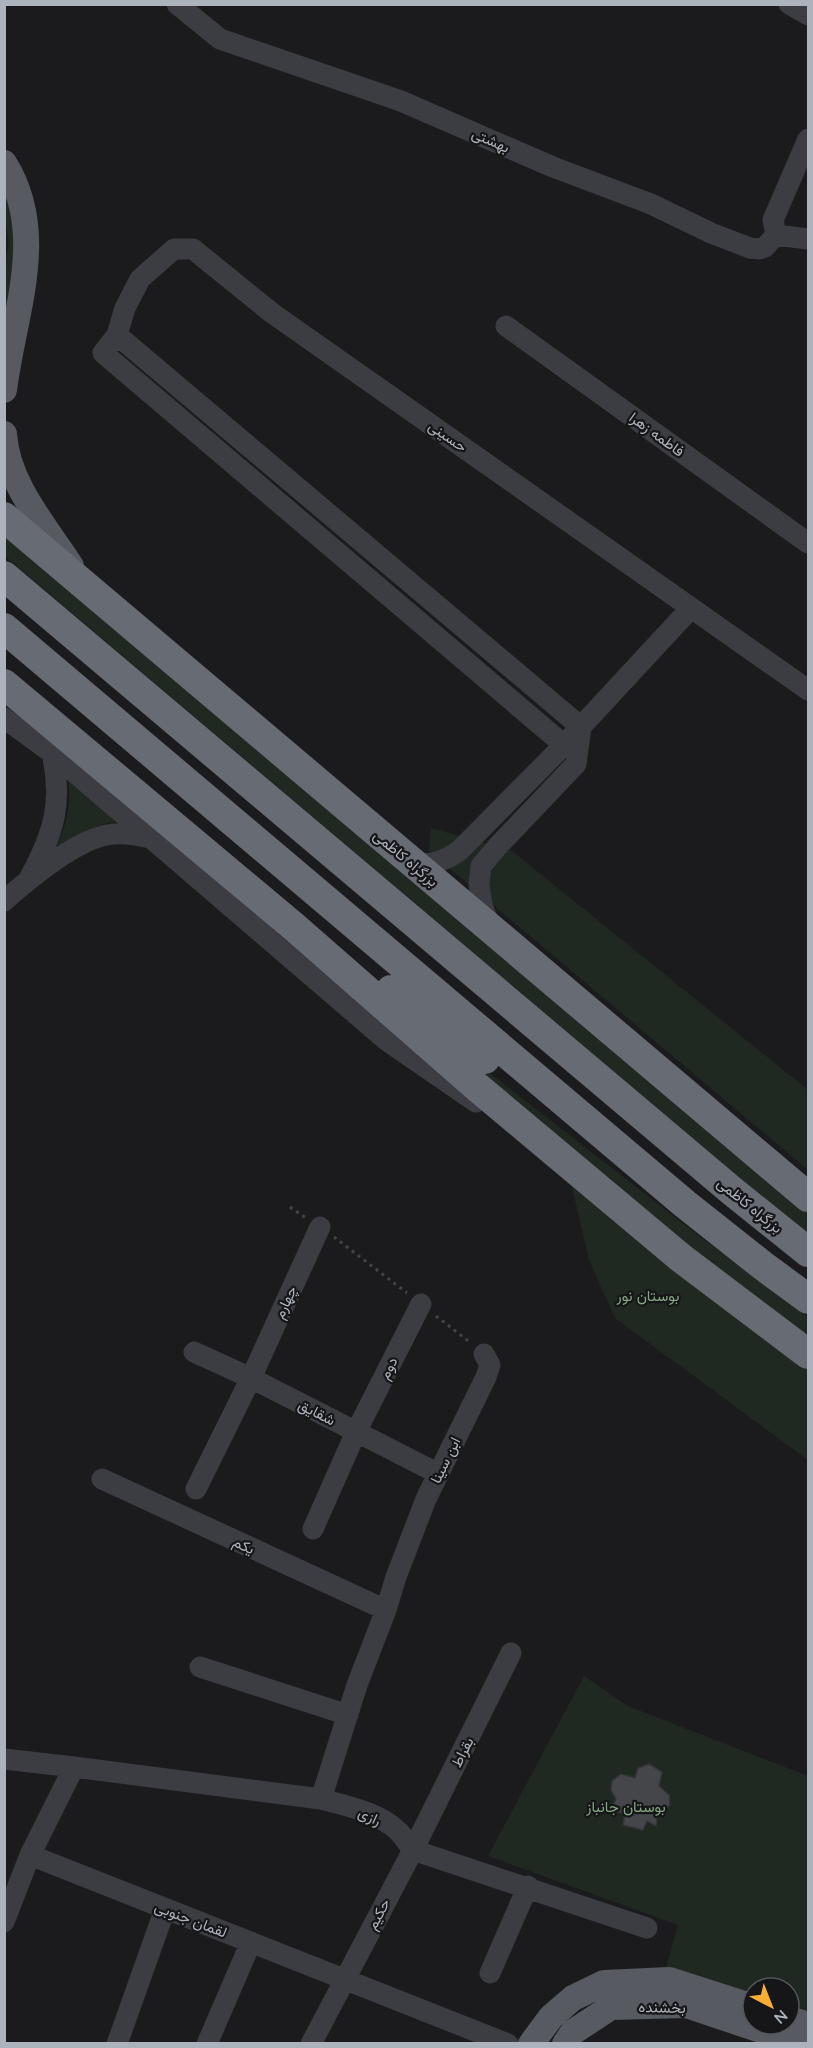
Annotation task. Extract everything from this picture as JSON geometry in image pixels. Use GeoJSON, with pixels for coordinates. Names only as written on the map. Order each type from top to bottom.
{"type":"FeatureCollection","features":[{"type":"Feature","properties":{"kind":"highway","name":"بزرگراه کاظمی"},"geometry":{"type":"LineString","coordinates":[[4,517],[808,1197]]}},
{"type":"Feature","properties":{"kind":"highway","name":"بزرگراه کاظمی"},"geometry":{"type":"LineString","coordinates":[[4,576],[732,1191],[808,1252]]}},
{"type":"Feature","properties":{"kind":"highway"},"geometry":{"type":"LineString","coordinates":[[4,628],[694,1210],[808,1299]]}},
{"type":"Feature","properties":{"kind":"highway"},"geometry":{"type":"LineString","coordinates":[[4,684],[293,926],[477,1087],[681,1258],[808,1354]]}},
{"type":"Feature","properties":{"kind":"highway"},"geometry":{"type":"LineString","coordinates":[[293,926],[418,1008],[531,1094],[607,1136]]}},
{"type":"Feature","properties":{"kind":"main road"},"geometry":{"type":"LineString","coordinates":[[4,163],[14,178],[27,226],[26,263],[19,312],[8,356],[4,390]]}},
{"type":"Feature","properties":{"kind":"main road"},"geometry":{"type":"LineString","coordinates":[[4,434],[5,448],[20,487],[83,584]]}},
{"type":"Feature","properties":{"kind":"main road"},"geometry":{"type":"LineString","coordinates":[[4,697],[37,711]]}},
{"type":"Feature","properties":{"kind":"main road","name":"بخشنده"},"geometry":{"type":"LineString","coordinates":[[531,2043],[551,2017],[573,1998],[604,1983],[669,1980],[741,2003]]}},
{"type":"Feature","properties":{"kind":"main road","name":"بخشنده"},"geometry":{"type":"LineString","coordinates":[[565,2043],[573,2032],[611,2007],[686,2005],[803,2043]]}},
{"type":"Feature","properties":{"kind":"street","name":"بهشتی"},"geometry":{"type":"LineString","coordinates":[[177,4],[220,39],[401,101],[553,167],[651,204],[711,233],[750,248],[759,249],[765,247],[776,236]]}},
{"type":"Feature","properties":{"kind":"street"},"geometry":{"type":"LineString","coordinates":[[789,4],[808,15]]}},
{"type":"Feature","properties":{"kind":"street"},"geometry":{"type":"LineString","coordinates":[[808,139],[772,220],[776,236],[808,239]]}},
{"type":"Feature","properties":{"kind":"street","name":"حسینی"},"geometry":{"type":"LineString","coordinates":[[564,745],[103,353],[117,335],[125,308],[140,279],[174,249],[193,249],[272,313],[808,690]]}},
{"type":"Feature","properties":{"kind":"street","name":"فاطمه زهرا"},"geometry":{"type":"LineString","coordinates":[[506,326],[808,543]]}},
{"type":"Feature","properties":{"kind":"street"},"geometry":{"type":"LineString","coordinates":[[117,335],[581,727]]}},
{"type":"Feature","properties":{"kind":"street"},"geometry":{"type":"LineString","coordinates":[[413,864],[433,864],[446,860],[460,850],[564,745],[691,608]]}},
{"type":"Feature","properties":{"kind":"street"},"geometry":{"type":"LineString","coordinates":[[4,718],[51,753],[386,1040],[582,1175]]}},
{"type":"Feature","properties":{"kind":"street"},"geometry":{"type":"LineString","coordinates":[[491,930],[482,905],[478,884],[481,866],[576,764],[581,727]]}},
{"type":"Feature","properties":{"kind":"street"},"geometry":{"type":"LineString","coordinates":[[28,880],[51,830],[57,802],[57,777],[51,753]]}},
{"type":"Feature","properties":{"kind":"street"},"geometry":{"type":"LineString","coordinates":[[4,901],[28,880],[69,853],[106,835],[125,833],[150,838]]}},
{"type":"Feature","properties":{"kind":"street","name":"چهارم"},"geometry":{"type":"LineString","coordinates":[[196,1489],[251,1378],[320,1227]]}},
{"type":"Feature","properties":{"kind":"street","name":"دوم"},"geometry":{"type":"LineString","coordinates":[[356,1432],[421,1304]]}},
{"type":"Feature","properties":{"kind":"street","name":"شقایق"},"geometry":{"type":"LineString","coordinates":[[194,1352],[251,1378],[439,1474]]}},
{"type":"Feature","properties":{"kind":"street","name":"ابن سینا"},"geometry":{"type":"LineString","coordinates":[[321,1799],[348,1714],[426,1499],[486,1377],[490,1365],[484,1354]]}},
{"type":"Feature","properties":{"kind":"street"},"geometry":{"type":"LineString","coordinates":[[312,1529],[356,1432]]}},
{"type":"Feature","properties":{"kind":"street","name":"یکم"},"geometry":{"type":"LineString","coordinates":[[102,1479],[386,1610]]}},
{"type":"Feature","properties":{"kind":"street","name":"بقراط"},"geometry":{"type":"LineString","coordinates":[[413,1850],[511,1653]]}},
{"type":"Feature","properties":{"kind":"street"},"geometry":{"type":"LineString","coordinates":[[200,1667],[348,1714]]}},
{"type":"Feature","properties":{"kind":"street"},"geometry":{"type":"LineString","coordinates":[[4,1759],[74,1767],[30,1855],[4,1922]]}},
{"type":"Feature","properties":{"kind":"street","name":"رازی"},"geometry":{"type":"LineString","coordinates":[[74,1767],[321,1799],[379,1818],[398,1831],[413,1850]]}},
{"type":"Feature","properties":{"kind":"street"},"geometry":{"type":"LineString","coordinates":[[413,1850],[528,1886],[647,1928]]}},
{"type":"Feature","properties":{"kind":"street","name":"حکیم"},"geometry":{"type":"LineString","coordinates":[[311,2043],[413,1850]]}},
{"type":"Feature","properties":{"kind":"street","name":"لقمان جنوبی"},"geometry":{"type":"LineString","coordinates":[[30,1855],[508,2043]]}},
{"type":"Feature","properties":{"kind":"street"},"geometry":{"type":"LineString","coordinates":[[490,1973],[528,1886]]}},
{"type":"Feature","properties":{"kind":"street"},"geometry":{"type":"LineString","coordinates":[[117,2043],[165,1909]]}},
{"type":"Feature","properties":{"kind":"street"},"geometry":{"type":"LineString","coordinates":[[207,2043],[251,1942]]}},
{"type":"Feature","properties":{"kind":"path"},"geometry":{"type":"LineString","coordinates":[[290,1207],[320,1227],[484,1354]]}},
{"type":"Feature","properties":{"kind":"green space"},"geometry":{"type":"Polygon","coordinates":[[[5,179],[12,200],[16,267],[5,322],[4,271],[9,244],[5,217],[5,179]]]}},
{"type":"Feature","properties":{"kind":"green space"},"geometry":{"type":"Polygon","coordinates":[[[4,530],[808,1210],[808,1234],[5,556],[4,530]]]}},
{"type":"Feature","properties":{"kind":"green space"},"geometry":{"type":"Polygon","coordinates":[[[67,772],[123,822],[96,827],[55,849],[68,811],[67,772]]]}},
{"type":"Feature","properties":{"kind":"green space"},"geometry":{"type":"Polygon","coordinates":[[[431,828],[512,851],[808,1090],[808,1170],[429,851],[431,828]]]}},
{"type":"Feature","properties":{"kind":"green space"},"geometry":{"type":"Polygon","coordinates":[[[477,1063],[698,1235],[808,1317],[808,1342],[768,1312],[486,1078],[477,1063]]]}},
{"type":"Feature","properties":{"kind":"green space","name":"بوستان نور"},"geometry":{"type":"Polygon","coordinates":[[[572,1187],[808,1366],[808,1460],[615,1318],[589,1260],[572,1187]]]}},
{"type":"Feature","properties":{"kind":"green space","name":"بوستان جانباز"},"geometry":{"type":"Polygon","coordinates":[[[584,1676],[628,1706],[808,1776],[808,2012],[801,2010],[801,1976],[741,1976],[741,1990],[666,1967],[678,1925],[488,1856],[584,1676]]]}},
{"type":"Feature","properties":{"kind":"building"},"geometry":{"type":"Polygon","coordinates":[[[649,1764],[662,1772],[659,1786],[669,1795],[670,1805],[657,1816],[656,1826],[647,1821],[643,1830],[623,1825],[625,1814],[610,1810],[616,1799],[611,1790],[612,1781],[621,1774],[635,1778],[638,1768],[649,1764]]]}}]}
